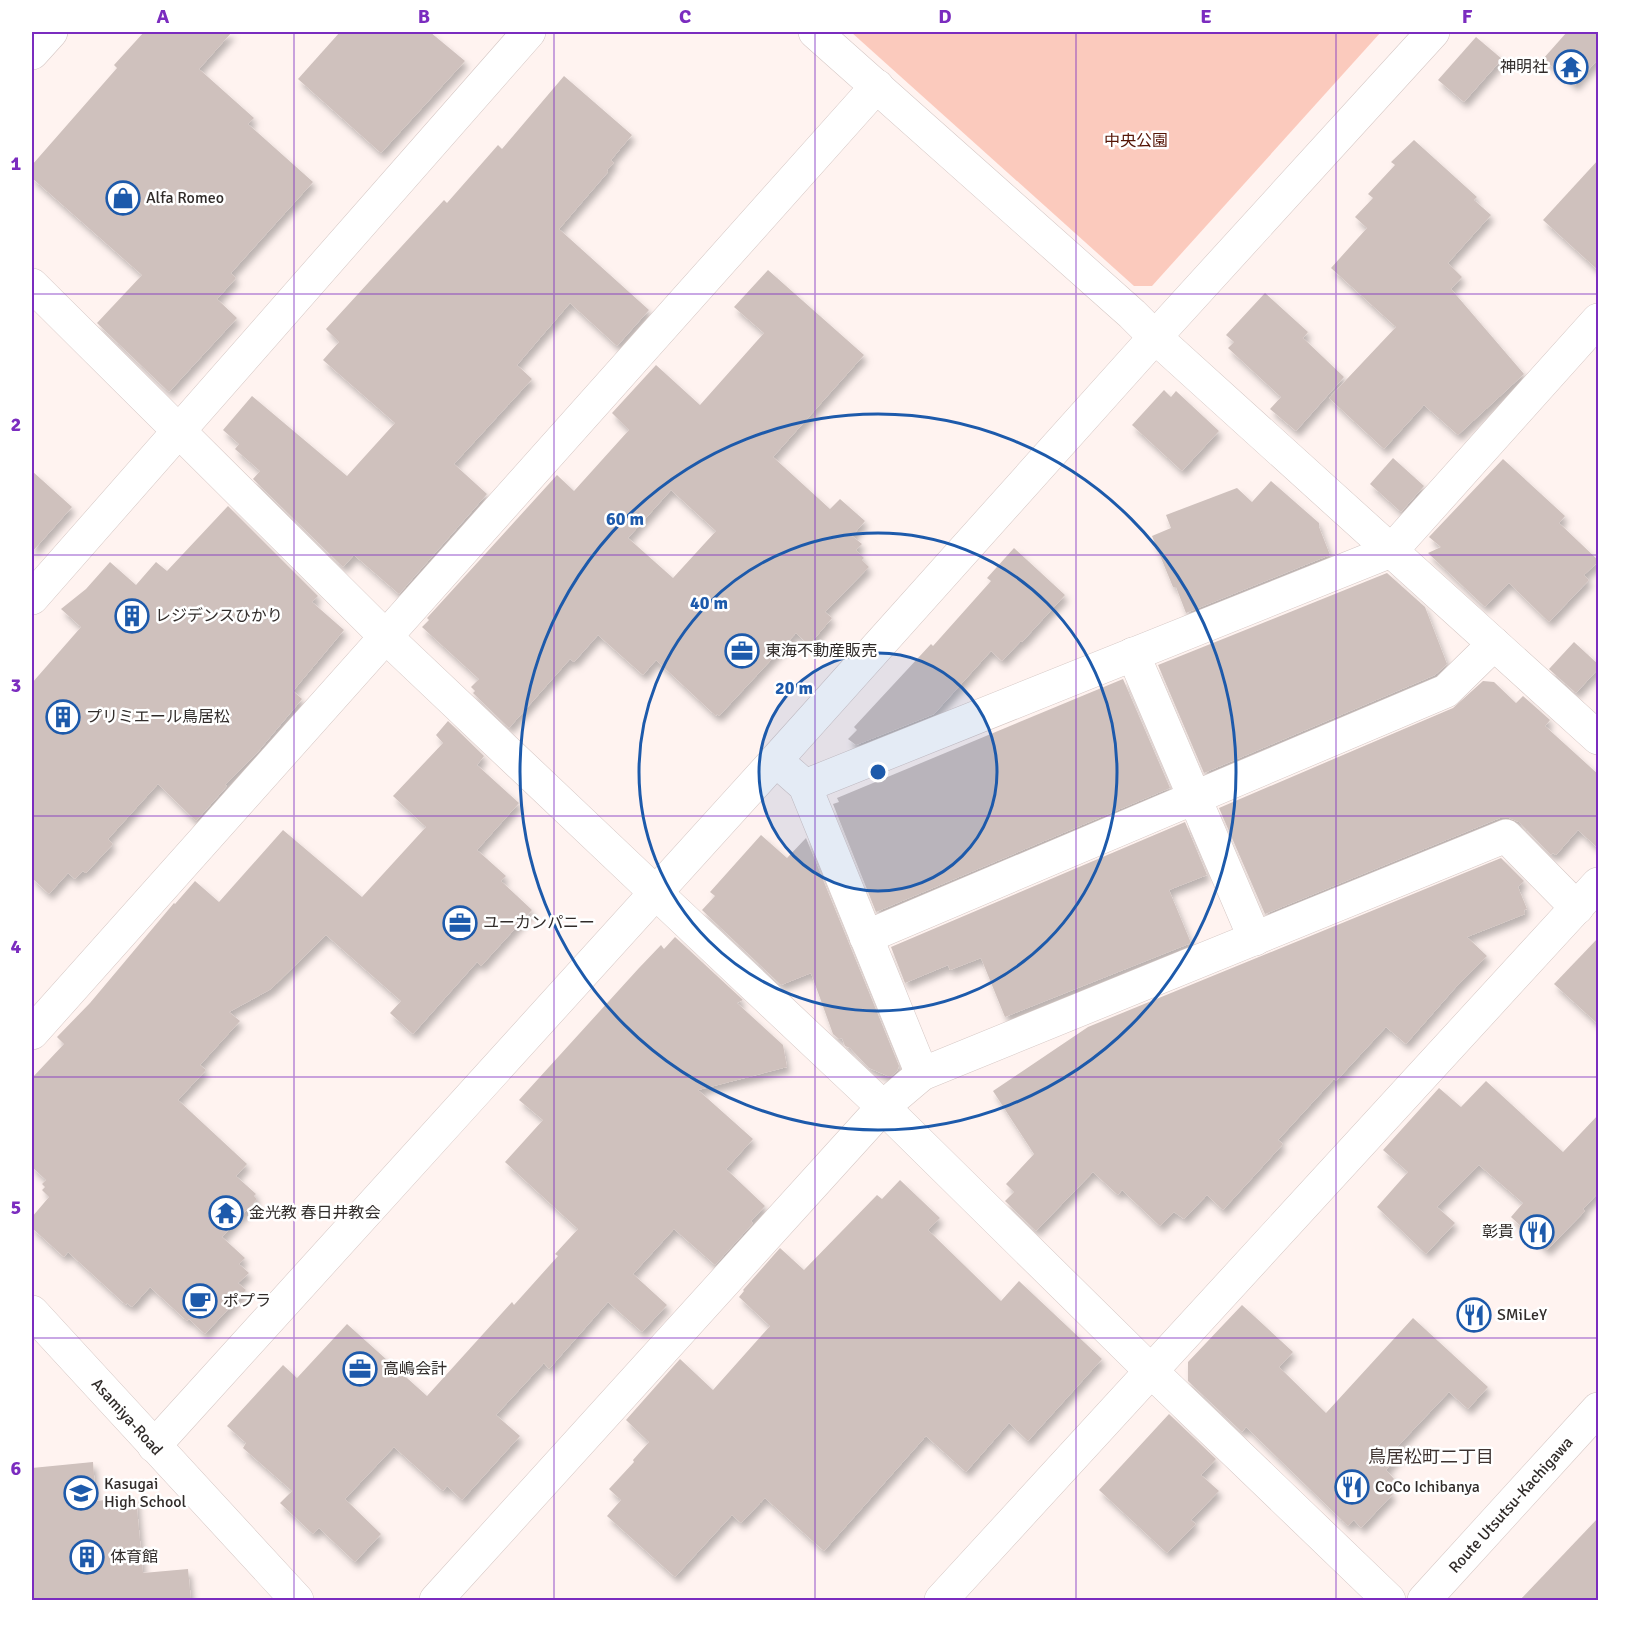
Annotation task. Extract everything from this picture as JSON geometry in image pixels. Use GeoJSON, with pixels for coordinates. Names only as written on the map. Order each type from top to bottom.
{"type":"FeatureCollection","features":[{"type":"Feature","properties":{"kind":"main road"},"geometry":{"type":"LineString","coordinates":[[32,53],[51,32]]}},
{"type":"Feature","properties":{"kind":"main road"},"geometry":{"type":"LineString","coordinates":[[32,598],[178,429],[529,32]]}},
{"type":"Feature","properties":{"kind":"main road"},"geometry":{"type":"LineString","coordinates":[[815,32],[1132,314],[1599,738]]}},
{"type":"Feature","properties":{"kind":"main road"},"geometry":{"type":"LineString","coordinates":[[154,1446],[1433,32]]}},
{"type":"Feature","properties":{"kind":"main road"},"geometry":{"type":"LineString","coordinates":[[32,1033],[877,86]]}},
{"type":"Feature","properties":{"kind":"main road"},"geometry":{"type":"LineString","coordinates":[[32,285],[385,636],[883,1107],[1151,1371],[1389,1600]]}},
{"type":"Feature","properties":{"kind":"main road"},"geometry":{"type":"LineString","coordinates":[[806,786],[1391,551],[1599,320]]}},
{"type":"Feature","properties":{"kind":"main road"},"geometry":{"type":"LineString","coordinates":[[866,937],[1446,691],[1494,644]]}},
{"type":"Feature","properties":{"kind":"main road"},"geometry":{"type":"LineString","coordinates":[[1133,654],[1256,939]]}},
{"type":"Feature","properties":{"kind":"main road"},"geometry":{"type":"LineString","coordinates":[[775,761],[806,786],[922,1074]]}},
{"type":"Feature","properties":{"kind":"main road"},"geometry":{"type":"LineString","coordinates":[[436,1600],[883,1107],[922,1074],[1506,836],[1577,908]]}},
{"type":"Feature","properties":{"kind":"main road"},"geometry":{"type":"LineString","coordinates":[[941,1600],[1599,884]]}},
{"type":"Feature","properties":{"kind":"main road","name":"Asamiya-Road"},"geometry":{"type":"LineString","coordinates":[[32,1312],[297,1600]]}},
{"type":"Feature","properties":{"kind":"main road","name":"Route Utsutsu-Kachigawa"},"geometry":{"type":"LineString","coordinates":[[1424,1600],[1598,1410]]}},
{"type":"Feature","properties":{"kind":"green space","name":"中央公園"},"geometry":{"type":"Polygon","coordinates":[[[851,32],[1381,32],[1152,286],[1134,286],[851,32]]]}},
{"type":"Feature","properties":{"kind":"building"},"geometry":{"type":"Polygon","coordinates":[[[144,32],[232,32],[199,69],[254,118],[248,124],[313,182],[231,273],[236,278],[217,299],[237,318],[169,392],[97,323],[142,275],[32,178],[32,165],[117,68],[114,65],[144,32]]]}},
{"type":"Feature","properties":{"kind":"building"},"geometry":{"type":"Polygon","coordinates":[[[340,32],[430,32],[465,61],[381,153],[298,79],[340,32]]]}},
{"type":"Feature","properties":{"kind":"building"},"geometry":{"type":"Polygon","coordinates":[[[1567,32],[1599,32],[1599,58],[1575,85],[1543,59],[1567,32]]]}},
{"type":"Feature","properties":{"kind":"building"},"geometry":{"type":"Polygon","coordinates":[[[1476,37],[1502,59],[1464,102],[1438,80],[1476,37]]]}},
{"type":"Feature","properties":{"kind":"building"},"geometry":{"type":"Polygon","coordinates":[[[564,76],[632,135],[611,160],[614,163],[607,170],[608,172],[559,229],[649,310],[617,346],[570,303],[517,365],[532,379],[454,464],[487,494],[399,594],[354,555],[343,567],[253,479],[260,471],[235,449],[239,444],[223,430],[252,396],[347,476],[395,423],[323,360],[339,342],[326,329],[444,200],[447,203],[498,145],[502,149],[564,76]]]}},
{"type":"Feature","properties":{"kind":"building"},"geometry":{"type":"Polygon","coordinates":[[[1414,140],[1477,197],[1474,200],[1491,215],[1448,263],[1462,277],[1451,289],[1524,374],[1458,435],[1424,405],[1384,449],[1329,398],[1396,327],[1331,268],[1367,228],[1355,217],[1373,198],[1368,194],[1395,165],[1391,162],[1414,140]]]}},
{"type":"Feature","properties":{"kind":"building"},"geometry":{"type":"Polygon","coordinates":[[[1599,159],[1599,271],[1543,220],[1599,159]]]}},
{"type":"Feature","properties":{"kind":"building"},"geometry":{"type":"Polygon","coordinates":[[[768,270],[864,355],[773,457],[830,509],[840,499],[865,521],[852,536],[862,544],[856,550],[869,567],[825,612],[832,618],[809,645],[796,633],[719,716],[717,714],[716,716],[656,660],[643,675],[598,635],[574,662],[570,659],[509,728],[473,693],[475,691],[471,687],[479,679],[422,627],[429,620],[427,618],[557,475],[574,491],[629,430],[612,413],[656,365],[700,405],[764,333],[734,307],[768,270]],[[671,490],[628,538],[673,578],[716,531],[671,490]]]}},
{"type":"Feature","properties":{"kind":"building"},"geometry":{"type":"Polygon","coordinates":[[[1265,293],[1308,332],[1303,338],[1344,377],[1296,431],[1270,409],[1281,397],[1228,348],[1234,342],[1226,335],[1265,293]]]}},
{"type":"Feature","properties":{"kind":"building"},"geometry":{"type":"Polygon","coordinates":[[[1164,390],[1171,397],[1176,391],[1219,431],[1182,471],[1132,425],[1164,390]]]}},
{"type":"Feature","properties":{"kind":"building"},"geometry":{"type":"Polygon","coordinates":[[[1393,458],[1424,486],[1401,512],[1370,484],[1393,458]]]}},
{"type":"Feature","properties":{"kind":"building"},"geometry":{"type":"Polygon","coordinates":[[[1503,459],[1565,516],[1559,523],[1599,561],[1584,575],[1589,580],[1549,622],[1509,583],[1485,607],[1428,553],[1441,547],[1429,537],[1503,459]]]}},
{"type":"Feature","properties":{"kind":"building"},"geometry":{"type":"Polygon","coordinates":[[[32,471],[72,507],[32,552],[32,471]]]}},
{"type":"Feature","properties":{"kind":"building"},"geometry":{"type":"Polygon","coordinates":[[[1271,481],[1319,523],[1330,555],[1186,613],[1152,536],[1171,528],[1166,515],[1237,488],[1252,502],[1271,481]]]}},
{"type":"Feature","properties":{"kind":"building"},"geometry":{"type":"Polygon","coordinates":[[[228,506],[318,596],[312,602],[344,630],[293,691],[302,699],[196,821],[158,784],[108,839],[113,844],[86,873],[83,871],[75,879],[68,873],[49,894],[32,878],[32,683],[81,627],[61,609],[86,589],[110,562],[136,585],[156,562],[167,571],[228,506]]]}},
{"type":"Feature","properties":{"kind":"building"},"geometry":{"type":"Polygon","coordinates":[[[1014,548],[1065,595],[1002,661],[991,651],[934,714],[856,745],[848,739],[857,730],[854,727],[931,644],[933,646],[991,581],[987,578],[1014,548]]]}},
{"type":"Feature","properties":{"kind":"building"},"geometry":{"type":"Polygon","coordinates":[[[1387,573],[1425,607],[1447,664],[1435,675],[1204,773],[1158,665],[1387,573]]]}},
{"type":"Feature","properties":{"kind":"building"},"geometry":{"type":"Polygon","coordinates":[[[1574,642],[1599,665],[1599,668],[1576,693],[1549,669],[1574,642]]]}},
{"type":"Feature","properties":{"kind":"building"},"geometry":{"type":"Polygon","coordinates":[[[1123,679],[1170,788],[876,912],[833,804],[839,802],[837,798],[1123,679]]]}},
{"type":"Feature","properties":{"kind":"building"},"geometry":{"type":"Polygon","coordinates":[[[1483,681],[1494,682],[1516,703],[1523,696],[1550,720],[1545,726],[1599,775],[1599,849],[1578,830],[1556,855],[1553,853],[1551,855],[1519,822],[1509,818],[1500,818],[1265,914],[1219,808],[1453,708],[1483,681]]]}},
{"type":"Feature","properties":{"kind":"building"},"geometry":{"type":"Polygon","coordinates":[[[448,721],[484,756],[477,765],[519,803],[477,850],[506,876],[501,881],[532,910],[481,966],[477,962],[413,1034],[390,1013],[401,1001],[326,935],[271,989],[229,1012],[240,1021],[200,1065],[206,1070],[178,1100],[247,1164],[236,1176],[256,1194],[254,1196],[257,1199],[222,1237],[245,1258],[239,1264],[249,1273],[238,1283],[246,1290],[205,1334],[189,1319],[187,1321],[150,1287],[132,1307],[127,1303],[126,1305],[68,1252],[64,1257],[32,1228],[32,1217],[49,1197],[42,1190],[45,1187],[42,1184],[46,1180],[32,1167],[32,1078],[64,1044],[57,1037],[90,1003],[195,881],[219,902],[283,830],[362,897],[426,827],[393,796],[443,743],[436,735],[448,721]]]}},
{"type":"Feature","properties":{"kind":"building"},"geometry":{"type":"Polygon","coordinates":[[[1185,822],[1207,875],[1169,890],[1191,943],[1005,1017],[981,958],[950,970],[948,965],[905,983],[891,947],[1185,822]]]}},
{"type":"Feature","properties":{"kind":"building"},"geometry":{"type":"Polygon","coordinates":[[[761,835],[787,858],[806,838],[899,1066],[890,1077],[869,1068],[850,1048],[845,1046],[842,1038],[839,1039],[833,1034],[811,973],[781,985],[702,910],[715,896],[710,892],[761,835]]]}},
{"type":"Feature","properties":{"kind":"building"},"geometry":{"type":"Polygon","coordinates":[[[1501,858],[1524,881],[1518,887],[1527,909],[1524,910],[1525,914],[1467,937],[1487,956],[1456,987],[1406,1044],[1386,1027],[1278,1140],[1283,1144],[1223,1210],[1207,1195],[1184,1219],[1174,1212],[1160,1226],[1122,1190],[1118,1195],[1093,1172],[1036,1231],[1005,1201],[1014,1192],[1006,1184],[1034,1154],[993,1091],[1088,1027],[1501,858]]]}},
{"type":"Feature","properties":{"kind":"building"},"geometry":{"type":"Polygon","coordinates":[[[675,937],[743,1000],[737,1003],[783,1045],[787,1067],[698,1090],[753,1139],[726,1169],[765,1206],[751,1221],[753,1223],[715,1265],[674,1229],[633,1274],[667,1305],[642,1332],[608,1302],[549,1369],[544,1363],[496,1415],[520,1436],[462,1500],[447,1486],[443,1491],[394,1447],[345,1499],[381,1534],[355,1562],[319,1528],[313,1534],[280,1503],[292,1491],[243,1448],[246,1443],[227,1426],[283,1365],[297,1378],[347,1324],[427,1396],[512,1302],[514,1305],[558,1256],[555,1254],[578,1229],[505,1162],[543,1120],[519,1100],[661,945],[664,949],[675,937]]]}},
{"type":"Feature","properties":{"kind":"building"},"geometry":{"type":"Polygon","coordinates":[[[1599,937],[1599,1025],[1554,984],[1599,937]]]}},
{"type":"Feature","properties":{"kind":"building"},"geometry":{"type":"Polygon","coordinates":[[[1486,1081],[1563,1152],[1599,1114],[1599,1192],[1583,1209],[1585,1211],[1547,1250],[1511,1217],[1523,1203],[1479,1165],[1437,1207],[1455,1223],[1426,1254],[1377,1207],[1408,1172],[1383,1150],[1439,1088],[1461,1107],[1486,1081]]]}},
{"type":"Feature","properties":{"kind":"building"},"geometry":{"type":"Polygon","coordinates":[[[900,1180],[940,1218],[928,1230],[1001,1301],[1019,1281],[1102,1359],[1028,1441],[1009,1423],[966,1472],[926,1436],[824,1551],[765,1498],[741,1523],[732,1515],[675,1577],[607,1516],[621,1500],[609,1489],[649,1442],[626,1420],[680,1359],[713,1390],[770,1326],[739,1297],[780,1248],[804,1270],[877,1195],[882,1199],[900,1180]]]}},
{"type":"Feature","properties":{"kind":"building"},"geometry":{"type":"Polygon","coordinates":[[[1242,1305],[1293,1352],[1279,1367],[1326,1413],[1413,1318],[1488,1387],[1468,1409],[1449,1392],[1396,1448],[1401,1453],[1386,1470],[1394,1479],[1386,1487],[1393,1494],[1361,1528],[1354,1520],[1348,1526],[1246,1427],[1242,1432],[1188,1381],[1188,1362],[1242,1305]]]}},
{"type":"Feature","properties":{"kind":"building"},"geometry":{"type":"Polygon","coordinates":[[[1169,1414],[1216,1459],[1201,1475],[1219,1491],[1191,1520],[1196,1524],[1167,1553],[1099,1490],[1169,1414]]]}},
{"type":"Feature","properties":{"kind":"building","name":"Kasugai High School"},"geometry":{"type":"Polygon","coordinates":[[[93,1462],[96,1501],[136,1497],[143,1573],[188,1569],[191,1600],[32,1600],[32,1468],[93,1462]]]}},
{"type":"Feature","properties":{"kind":"building"},"geometry":{"type":"Polygon","coordinates":[[[1599,1517],[1599,1600],[1520,1600],[1599,1517]]]}},
{"type":"Feature","properties":{"kind":"place","name":"神明社"},"geometry":{"type":"Point","coordinates":[1571,67]}},
{"type":"Feature","properties":{"kind":"place","name":"Alfa Romeo"},"geometry":{"type":"Point","coordinates":[123,198]}},
{"type":"Feature","properties":{"kind":"place","name":"レジデンスひかり"},"geometry":{"type":"Point","coordinates":[132,616]}},
{"type":"Feature","properties":{"kind":"place","name":"東海不動産販売"},"geometry":{"type":"Point","coordinates":[742,651]}},
{"type":"Feature","properties":{"kind":"place","name":"プリミエール鳥居松"},"geometry":{"type":"Point","coordinates":[63,717]}},
{"type":"Feature","properties":{"kind":"place","name":"ユーカンパニー"},"geometry":{"type":"Point","coordinates":[460,923]}},
{"type":"Feature","properties":{"kind":"place","name":"金光教 春日井教会"},"geometry":{"type":"Point","coordinates":[226,1213]}},
{"type":"Feature","properties":{"kind":"place","name":"彰貴"},"geometry":{"type":"Point","coordinates":[1537,1232]}},
{"type":"Feature","properties":{"kind":"place","name":"ポプラ"},"geometry":{"type":"Point","coordinates":[200,1301]}},
{"type":"Feature","properties":{"kind":"place","name":"SMiLeY"},"geometry":{"type":"Point","coordinates":[1474,1315]}},
{"type":"Feature","properties":{"kind":"place","name":"高嶋会計"},"geometry":{"type":"Point","coordinates":[360,1369]}},
{"type":"Feature","properties":{"kind":"place","name":"CoCo Ichibanya"},"geometry":{"type":"Point","coordinates":[1352,1487]}},
{"type":"Feature","properties":{"kind":"place","name":"Kasugai High School"},"geometry":{"type":"Point","coordinates":[81,1493]}},
{"type":"Feature","properties":{"kind":"place","name":"体育館"},"geometry":{"type":"Point","coordinates":[87,1557]}},
{"type":"Feature","properties":{"kind":"district","name":"鳥居松町二丁目"},"geometry":{"type":"Point","coordinates":[1431,1457]}}]}
